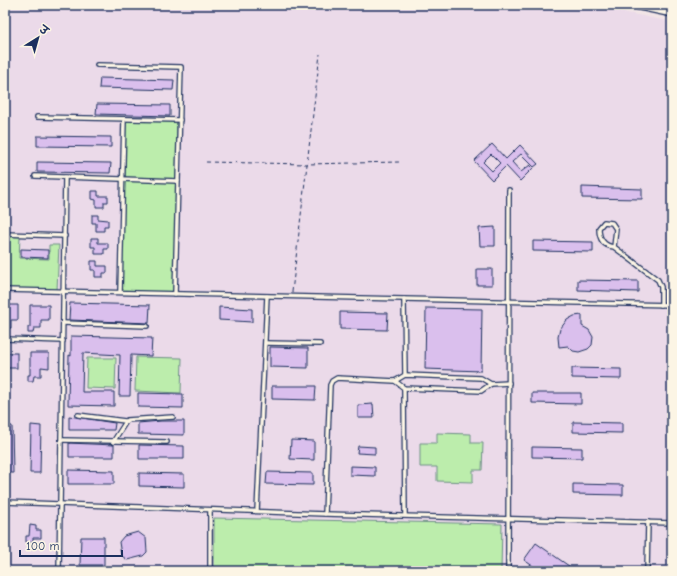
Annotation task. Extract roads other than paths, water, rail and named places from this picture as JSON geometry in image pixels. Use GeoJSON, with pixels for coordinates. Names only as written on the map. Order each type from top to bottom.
{"type":"FeatureCollection","features":[{"type":"Feature","properties":{"kind":"street"},"geometry":{"type":"LineString","coordinates":[[639,5],[672,12]]}},
{"type":"Feature","properties":{"kind":"lane"},"geometry":{"type":"LineString","coordinates":[[97,65],[181,67],[175,294]]}},
{"type":"Feature","properties":{"kind":"lane"},"geometry":{"type":"LineString","coordinates":[[37,117],[180,120]]}},
{"type":"Feature","properties":{"kind":"lane"},"geometry":{"type":"LineString","coordinates":[[120,292],[124,119]]}},
{"type":"Feature","properties":{"kind":"lane"},"geometry":{"type":"LineString","coordinates":[[35,176],[178,181]]}},
{"type":"Feature","properties":{"kind":"lane"},"geometry":{"type":"LineString","coordinates":[[59,571],[65,177]]}},
{"type":"Feature","properties":{"kind":"lane"},"geometry":{"type":"LineString","coordinates":[[508,571],[510,302],[509,190]]}},
{"type":"Feature","properties":{"kind":"lane"},"geometry":{"type":"LineString","coordinates":[[614,247],[616,229],[612,224],[604,222],[599,228],[602,242],[607,246],[614,247],[658,280],[661,287],[661,305]]}},
{"type":"Feature","properties":{"kind":"lane"},"geometry":{"type":"LineString","coordinates":[[5,234],[65,236]]}},
{"type":"Feature","properties":{"kind":"lane"},"geometry":{"type":"LineString","coordinates":[[5,290],[672,305]]}},
{"type":"Feature","properties":{"kind":"lane"},"geometry":{"type":"LineString","coordinates":[[257,511],[267,296]]}},
{"type":"Feature","properties":{"kind":"lane"},"geometry":{"type":"LineString","coordinates":[[404,299],[405,375]]}},
{"type":"Feature","properties":{"kind":"lane"},"geometry":{"type":"LineString","coordinates":[[63,323],[147,326]]}},
{"type":"Feature","properties":{"kind":"lane"},"geometry":{"type":"LineString","coordinates":[[5,339],[63,341]]}},
{"type":"Feature","properties":{"kind":"lane"},"geometry":{"type":"LineString","coordinates":[[266,343],[320,344]]}},
{"type":"Feature","properties":{"kind":"lane"},"geometry":{"type":"LineString","coordinates":[[325,514],[330,385],[332,381],[337,378],[395,381],[405,375],[481,378],[491,384]]}},
{"type":"Feature","properties":{"kind":"lane"},"geometry":{"type":"LineString","coordinates":[[395,381],[404,388],[481,391],[491,384],[509,383]]}},
{"type":"Feature","properties":{"kind":"lane"},"geometry":{"type":"LineString","coordinates":[[404,388],[405,515]]}},
{"type":"Feature","properties":{"kind":"lane"},"geometry":{"type":"LineString","coordinates":[[78,415],[125,421],[173,417]]}},
{"type":"Feature","properties":{"kind":"lane"},"geometry":{"type":"LineString","coordinates":[[113,442],[125,421]]}},
{"type":"Feature","properties":{"kind":"lane"},"geometry":{"type":"LineString","coordinates":[[62,440],[167,442]]}},
{"type":"Feature","properties":{"kind":"lane"},"geometry":{"type":"LineString","coordinates":[[5,502],[325,514],[672,523]]}},
{"type":"Feature","properties":{"kind":"lane"},"geometry":{"type":"LineString","coordinates":[[210,510],[210,571]]}},
{"type":"Feature","properties":{"kind":"lane"},"geometry":{"type":"LineString","coordinates":[[647,571],[648,522]]}}]}
